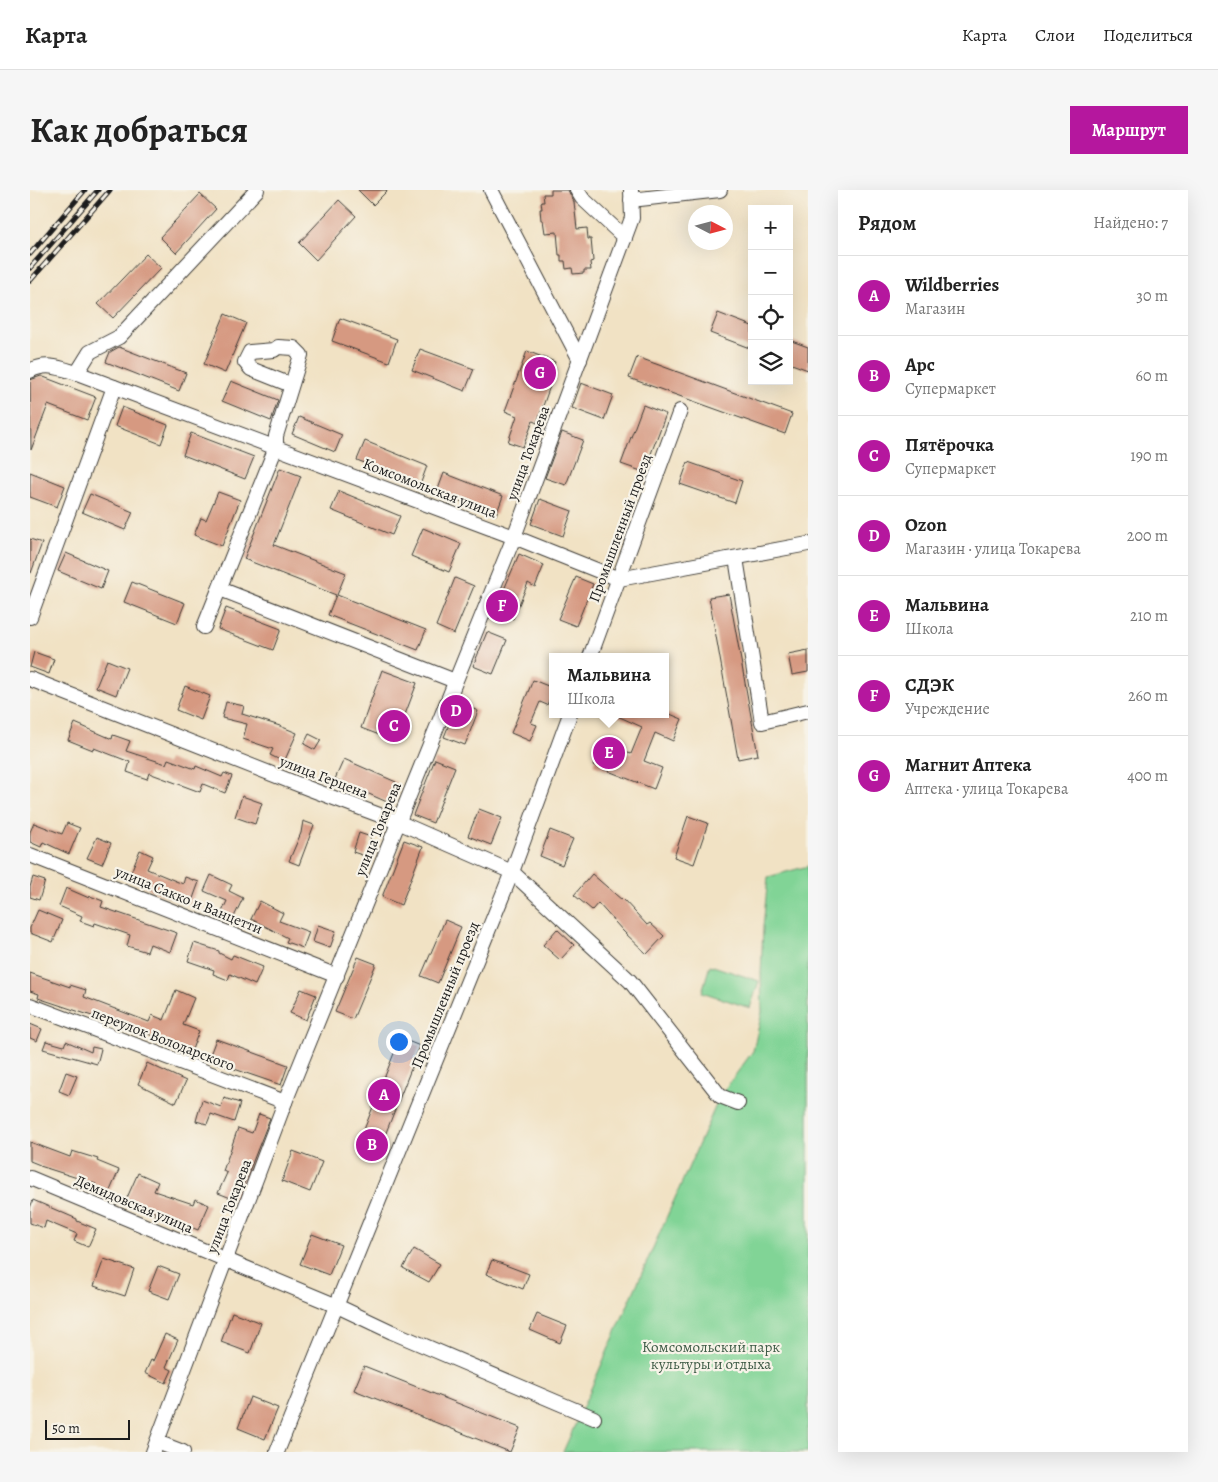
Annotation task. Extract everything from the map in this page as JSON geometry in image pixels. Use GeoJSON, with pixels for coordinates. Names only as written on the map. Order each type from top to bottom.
{"type":"FeatureCollection","features":[{"type":"Feature","properties":{"kind":"street"},"geometry":{"type":"LineString","coordinates":[[77,372],[90,352],[119,337],[257,190]]}},
{"type":"Feature","properties":{"kind":"street"},"geometry":{"type":"LineString","coordinates":[[491,190],[580,360]]}},
{"type":"Feature","properties":{"kind":"street"},"geometry":{"type":"LineString","coordinates":[[577,190],[582,198],[625,238]]}},
{"type":"Feature","properties":{"kind":"street"},"geometry":{"type":"LineString","coordinates":[[631,195],[720,190]]}},
{"type":"Feature","properties":{"kind":"street","name":"улица Токарева"},"geometry":{"type":"LineString","coordinates":[[155,1447],[285,1102],[514,537],[632,218],[631,195]]}},
{"type":"Feature","properties":{"kind":"street","name":"Комсомольская улица"},"geometry":{"type":"LineString","coordinates":[[30,371],[47,365],[77,372],[514,537],[619,579]]}},
{"type":"Feature","properties":{"kind":"street"},"geometry":{"type":"LineString","coordinates":[[204,627],[276,447],[276,436],[291,385]]}},
{"type":"Feature","properties":{"kind":"street"},"geometry":{"type":"LineString","coordinates":[[30,617],[114,387]]}},
{"type":"Feature","properties":{"kind":"street","name":"Промышленный проезд"},"geometry":{"type":"LineString","coordinates":[[591,653],[680,411]]}},
{"type":"Feature","properties":{"kind":"street"},"geometry":{"type":"LineString","coordinates":[[619,579],[808,544]]}},
{"type":"Feature","properties":{"kind":"street"},"geometry":{"type":"LineString","coordinates":[[736,558],[762,722],[808,711]]}},
{"type":"Feature","properties":{"kind":"street"},"geometry":{"type":"LineString","coordinates":[[220,589],[455,681]]}},
{"type":"Feature","properties":{"kind":"street","name":"улица Герцена"},"geometry":{"type":"LineString","coordinates":[[30,679],[310,790],[398,822],[512,872],[630,980],[720,1096],[738,1102]]}},
{"type":"Feature","properties":{"kind":"street","name":"Промышленный проезд"},"geometry":{"type":"LineString","coordinates":[[277,1452],[512,872],[569,718]]}},
{"type":"Feature","properties":{"kind":"street","name":"улица Сакко и Ванцетти"},"geometry":{"type":"LineString","coordinates":[[30,855],[336,976]]}},
{"type":"Feature","properties":{"kind":"street","name":"переулок Володарского"},"geometry":{"type":"LineString","coordinates":[[30,1005],[285,1102]]}},
{"type":"Feature","properties":{"kind":"street","name":"Демидовская улица"},"geometry":{"type":"LineString","coordinates":[[30,1178],[337,1306],[392,1332],[594,1418]]}},
{"type":"Feature","properties":{"kind":"street"},"geometry":{"type":"LineString","coordinates":[[155,1447],[183,1452]]}},
{"type":"Feature","properties":{"kind":"green space","name":"Комсомольский парк культуры и отдыха"},"geometry":{"type":"Polygon","coordinates":[[[808,866],[808,1452],[563,1452],[720,1096],[753,1051],[762,1012],[763,927],[768,877],[808,866]]]}},
{"type":"Feature","properties":{"kind":"green space"},"geometry":{"type":"Polygon","coordinates":[[[710,965],[759,981],[750,1008],[702,992],[710,965]]]}},
{"type":"Feature","properties":{"kind":"building"},"geometry":{"type":"Polygon","coordinates":[[[358,190],[388,190],[373,205],[358,190]]]}},
{"type":"Feature","properties":{"kind":"building"},"geometry":{"type":"Polygon","coordinates":[[[551,190],[568,190],[574,202],[577,229],[587,228],[588,239],[591,239],[593,261],[590,262],[591,270],[584,270],[584,273],[573,274],[572,268],[566,269],[565,261],[561,261],[561,255],[559,255],[557,232],[545,233],[540,209],[542,209],[541,202],[544,202],[543,194],[551,194],[551,190]]]}},
{"type":"Feature","properties":{"kind":"building"},"geometry":{"type":"Polygon","coordinates":[[[200,194],[216,209],[176,253],[160,237],[200,194]]]}},
{"type":"Feature","properties":{"kind":"building"},"geometry":{"type":"Polygon","coordinates":[[[339,200],[356,216],[316,260],[299,243],[339,200]]]}},
{"type":"Feature","properties":{"kind":"building"},"geometry":{"type":"Polygon","coordinates":[[[146,254],[161,268],[113,318],[98,304],[146,254]]]}},
{"type":"Feature","properties":{"kind":"building"},"geometry":{"type":"Polygon","coordinates":[[[718,313],[748,324],[748,347],[710,333],[718,313]]]}},
{"type":"Feature","properties":{"kind":"building"},"geometry":{"type":"Polygon","coordinates":[[[225,314],[246,323],[225,373],[204,364],[225,314]]]}},
{"type":"Feature","properties":{"kind":"building"},"geometry":{"type":"Polygon","coordinates":[[[340,318],[397,339],[389,362],[332,341],[340,318]]]}},
{"type":"Feature","properties":{"kind":"building"},"geometry":{"type":"Polygon","coordinates":[[[793,341],[808,347],[808,370],[793,364],[793,341]]]}},
{"type":"Feature","properties":{"kind":"building"},"geometry":{"type":"Polygon","coordinates":[[[119,347],[186,373],[179,391],[106,362],[110,352],[119,347]]]}},
{"type":"Feature","properties":{"kind":"building"},"geometry":{"type":"Polygon","coordinates":[[[420,349],[474,369],[465,391],[412,370],[420,349]]]}},
{"type":"Feature","properties":{"kind":"building"},"geometry":{"type":"Polygon","coordinates":[[[527,351],[555,362],[553,368],[556,369],[537,423],[533,421],[523,447],[508,442],[517,416],[505,411],[527,351]]]}},
{"type":"Feature","properties":{"kind":"building"},"geometry":{"type":"Polygon","coordinates":[[[637,357],[792,414],[785,434],[629,378],[637,357]]]}},
{"type":"Feature","properties":{"kind":"building"},"geometry":{"type":"Polygon","coordinates":[[[41,376],[96,397],[87,420],[48,405],[31,450],[30,380],[41,376]]]}},
{"type":"Feature","properties":{"kind":"building"},"geometry":{"type":"Polygon","coordinates":[[[231,381],[278,400],[271,421],[222,401],[231,381]]]}},
{"type":"Feature","properties":{"kind":"building"},"geometry":{"type":"Polygon","coordinates":[[[581,383],[613,395],[604,420],[572,408],[581,383]]]}},
{"type":"Feature","properties":{"kind":"building"},"geometry":{"type":"Polygon","coordinates":[[[643,405],[666,414],[644,472],[621,464],[643,405]]]}},
{"type":"Feature","properties":{"kind":"building"},"geometry":{"type":"Polygon","coordinates":[[[122,407],[168,425],[161,444],[115,426],[122,407]]]}},
{"type":"Feature","properties":{"kind":"building"},"geometry":{"type":"Polygon","coordinates":[[[299,417],[342,435],[335,452],[292,434],[299,417]]]}},
{"type":"Feature","properties":{"kind":"building"},"geometry":{"type":"Polygon","coordinates":[[[562,432],[583,440],[566,485],[545,478],[562,432]]]}},
{"type":"Feature","properties":{"kind":"building"},"geometry":{"type":"Polygon","coordinates":[[[191,433],[254,457],[245,479],[183,455],[191,433]]]}},
{"type":"Feature","properties":{"kind":"building"},"geometry":{"type":"Polygon","coordinates":[[[365,441],[427,466],[420,485],[357,460],[365,441]]]}},
{"type":"Feature","properties":{"kind":"building"},"geometry":{"type":"Polygon","coordinates":[[[688,462],[742,481],[735,503],[680,484],[688,462]]]}},
{"type":"Feature","properties":{"kind":"building"},"geometry":{"type":"Polygon","coordinates":[[[280,468],[301,476],[274,545],[346,573],[337,595],[426,630],[418,650],[328,615],[336,595],[244,559],[280,468]]]}},
{"type":"Feature","properties":{"kind":"building"},"geometry":{"type":"Polygon","coordinates":[[[30,472],[65,486],[57,507],[30,497],[30,472]]]}},
{"type":"Feature","properties":{"kind":"building"},"geometry":{"type":"Polygon","coordinates":[[[444,473],[503,496],[496,515],[437,492],[444,473]]]}},
{"type":"Feature","properties":{"kind":"building"},"geometry":{"type":"Polygon","coordinates":[[[339,491],[400,516],[392,535],[331,510],[339,491]]]}},
{"type":"Feature","properties":{"kind":"building"},"geometry":{"type":"Polygon","coordinates":[[[218,492],[240,500],[222,546],[194,535],[201,518],[206,520],[218,492]]]}},
{"type":"Feature","properties":{"kind":"building"},"geometry":{"type":"Polygon","coordinates":[[[90,494],[133,512],[125,530],[82,512],[90,494]]]}},
{"type":"Feature","properties":{"kind":"building"},"geometry":{"type":"Polygon","coordinates":[[[540,499],[572,511],[563,536],[531,524],[540,499]]]}},
{"type":"Feature","properties":{"kind":"building"},"geometry":{"type":"Polygon","coordinates":[[[423,528],[461,544],[449,572],[411,556],[423,528]]]}},
{"type":"Feature","properties":{"kind":"building"},"geometry":{"type":"Polygon","coordinates":[[[30,539],[42,543],[31,573],[30,573],[30,539]]]}},
{"type":"Feature","properties":{"kind":"building"},"geometry":{"type":"Polygon","coordinates":[[[66,553],[108,571],[101,589],[58,571],[66,553]]]}},
{"type":"Feature","properties":{"kind":"building"},"geometry":{"type":"Polygon","coordinates":[[[519,554],[544,565],[535,587],[528,583],[513,619],[495,611],[519,554]]]}},
{"type":"Feature","properties":{"kind":"building"},"geometry":{"type":"Polygon","coordinates":[[[576,577],[593,584],[576,626],[558,619],[576,577]]]}},
{"type":"Feature","properties":{"kind":"building"},"geometry":{"type":"Polygon","coordinates":[[[455,578],[474,586],[454,634],[436,626],[455,578]]]}},
{"type":"Feature","properties":{"kind":"building"},"geometry":{"type":"Polygon","coordinates":[[[132,582],[185,603],[177,623],[124,602],[132,582]]]}},
{"type":"Feature","properties":{"kind":"building"},"geometry":{"type":"Polygon","coordinates":[[[729,594],[758,755],[738,759],[709,597],[729,594]]]}},
{"type":"Feature","properties":{"kind":"building"},"geometry":{"type":"Polygon","coordinates":[[[226,608],[281,629],[273,650],[218,629],[226,608]]]}},
{"type":"Feature","properties":{"kind":"building"},"geometry":{"type":"Polygon","coordinates":[[[487,632],[507,640],[493,674],[473,666],[487,632]]]}},
{"type":"Feature","properties":{"kind":"building"},"geometry":{"type":"Polygon","coordinates":[[[808,650],[808,672],[792,675],[788,654],[808,650]]]}},
{"type":"Feature","properties":{"kind":"building"},"geometry":{"type":"Polygon","coordinates":[[[34,652],[54,659],[49,674],[30,667],[34,652]]]}},
{"type":"Feature","properties":{"kind":"building"},"geometry":{"type":"Polygon","coordinates":[[[107,660],[127,668],[116,695],[96,687],[107,660]]]}},
{"type":"Feature","properties":{"kind":"building"},"geometry":{"type":"Polygon","coordinates":[[[382,670],[417,683],[395,741],[361,728],[382,670]]]}},
{"type":"Feature","properties":{"kind":"building"},"geometry":{"type":"Polygon","coordinates":[[[533,680],[549,686],[547,705],[540,702],[531,723],[537,725],[530,741],[511,733],[533,680]]]}},
{"type":"Feature","properties":{"kind":"building"},"geometry":{"type":"Polygon","coordinates":[[[185,686],[210,696],[201,720],[176,710],[185,686]]]}},
{"type":"Feature","properties":{"kind":"building"},"geometry":{"type":"Polygon","coordinates":[[[226,702],[244,706],[242,714],[297,733],[284,762],[270,755],[273,749],[243,739],[247,724],[222,718],[226,702]]]}},
{"type":"Feature","properties":{"kind":"building"},"geometry":{"type":"Polygon","coordinates":[[[458,702],[478,711],[465,745],[444,737],[458,702]]]}},
{"type":"Feature","properties":{"kind":"building"},"geometry":{"type":"Polygon","coordinates":[[[670,714],[682,719],[673,741],[655,733],[644,761],[662,768],[654,789],[593,765],[602,743],[631,754],[642,727],[622,718],[669,718],[670,714]]]}},
{"type":"Feature","properties":{"kind":"building"},"geometry":{"type":"Polygon","coordinates":[[[75,723],[112,739],[113,735],[130,741],[126,751],[166,764],[168,759],[195,769],[196,766],[222,777],[224,773],[232,776],[225,793],[203,784],[200,792],[149,773],[147,779],[127,772],[130,762],[68,740],[75,723]]]}},
{"type":"Feature","properties":{"kind":"building"},"geometry":{"type":"Polygon","coordinates":[[[309,734],[321,740],[315,750],[304,744],[309,734]]]}},
{"type":"Feature","properties":{"kind":"building"},"geometry":{"type":"Polygon","coordinates":[[[344,759],[396,782],[387,802],[335,779],[344,759]]]}},
{"type":"Feature","properties":{"kind":"building"},"geometry":{"type":"Polygon","coordinates":[[[435,759],[455,767],[433,823],[413,815],[435,759]]]}},
{"type":"Feature","properties":{"kind":"building"},"geometry":{"type":"Polygon","coordinates":[[[242,796],[262,803],[255,824],[235,817],[242,796]]]}},
{"type":"Feature","properties":{"kind":"building"},"geometry":{"type":"Polygon","coordinates":[[[479,809],[502,818],[491,845],[468,836],[479,809]]]}},
{"type":"Feature","properties":{"kind":"building"},"geometry":{"type":"Polygon","coordinates":[[[688,816],[708,823],[694,864],[674,857],[688,816]]]}},
{"type":"Feature","properties":{"kind":"building"},"geometry":{"type":"Polygon","coordinates":[[[303,821],[314,825],[299,865],[289,861],[301,833],[303,821]]]}},
{"type":"Feature","properties":{"kind":"building"},"geometry":{"type":"Polygon","coordinates":[[[34,823],[62,834],[67,823],[80,828],[69,854],[43,842],[41,847],[30,842],[30,832],[34,823]]]}},
{"type":"Feature","properties":{"kind":"building"},"geometry":{"type":"Polygon","coordinates":[[[550,830],[573,839],[562,865],[540,856],[550,830]]]}},
{"type":"Feature","properties":{"kind":"building"},"geometry":{"type":"Polygon","coordinates":[[[359,833],[371,837],[365,856],[353,852],[359,833]]]}},
{"type":"Feature","properties":{"kind":"building"},"geometry":{"type":"Polygon","coordinates":[[[97,837],[111,843],[102,864],[87,858],[97,837]]]}},
{"type":"Feature","properties":{"kind":"building"},"geometry":{"type":"Polygon","coordinates":[[[404,840],[423,847],[401,905],[382,897],[404,840]]]}},
{"type":"Feature","properties":{"kind":"building"},"geometry":{"type":"Polygon","coordinates":[[[140,850],[153,856],[147,869],[183,884],[185,877],[199,882],[191,904],[173,899],[128,879],[140,850]]]}},
{"type":"Feature","properties":{"kind":"building"},"geometry":{"type":"Polygon","coordinates":[[[592,874],[623,899],[647,925],[650,923],[664,936],[647,954],[598,903],[592,910],[574,895],[592,874]]]}},
{"type":"Feature","properties":{"kind":"building"},"geometry":{"type":"Polygon","coordinates":[[[211,875],[232,885],[229,891],[243,898],[233,919],[221,914],[227,901],[204,891],[211,875]]]}},
{"type":"Feature","properties":{"kind":"building"},"geometry":{"type":"Polygon","coordinates":[[[33,877],[45,881],[39,900],[30,897],[33,877]]]}},
{"type":"Feature","properties":{"kind":"building"},"geometry":{"type":"Polygon","coordinates":[[[66,888],[89,898],[90,896],[103,901],[101,907],[177,933],[170,952],[150,944],[147,952],[127,946],[130,935],[95,923],[94,926],[80,921],[82,916],[59,906],[66,888]]]}},
{"type":"Feature","properties":{"kind":"building"},"geometry":{"type":"Polygon","coordinates":[[[260,901],[283,913],[279,921],[309,932],[303,948],[286,942],[288,938],[251,919],[260,901]]]}},
{"type":"Feature","properties":{"kind":"building"},"geometry":{"type":"Polygon","coordinates":[[[38,910],[62,920],[53,942],[30,933],[30,928],[38,910]]]}},
{"type":"Feature","properties":{"kind":"building"},"geometry":{"type":"Polygon","coordinates":[[[445,920],[461,927],[438,983],[421,976],[445,920]]]}},
{"type":"Feature","properties":{"kind":"building"},"geometry":{"type":"Polygon","coordinates":[[[318,925],[336,931],[330,948],[313,942],[318,925]]]}},
{"type":"Feature","properties":{"kind":"building"},"geometry":{"type":"Polygon","coordinates":[[[557,929],[574,945],[560,960],[543,945],[557,929]]]}},
{"type":"Feature","properties":{"kind":"building"},"geometry":{"type":"Polygon","coordinates":[[[194,943],[219,951],[219,953],[231,959],[233,955],[263,967],[255,985],[230,974],[228,980],[213,974],[214,970],[188,961],[194,943]]]}},
{"type":"Feature","properties":{"kind":"building"},"geometry":{"type":"Polygon","coordinates":[[[358,957],[376,964],[353,1019],[335,1012],[358,957]]]}},
{"type":"Feature","properties":{"kind":"building"},"geometry":{"type":"Polygon","coordinates":[[[30,973],[70,987],[70,985],[86,990],[84,997],[149,1022],[152,1015],[164,1020],[176,990],[194,998],[183,1025],[199,1031],[191,1052],[171,1045],[132,1026],[131,1029],[38,998],[39,994],[30,991],[30,973]]]}},
{"type":"Feature","properties":{"kind":"building"},"geometry":{"type":"Polygon","coordinates":[[[301,989],[316,995],[306,1020],[290,1013],[301,989]]]}},
{"type":"Feature","properties":{"kind":"building"},"geometry":{"type":"Polygon","coordinates":[[[30,1024],[42,1029],[37,1041],[30,1038],[30,1024]]]}},
{"type":"Feature","properties":{"kind":"building"},"geometry":{"type":"Polygon","coordinates":[[[400,1038],[420,1046],[378,1153],[358,1145],[400,1038]]]}},
{"type":"Feature","properties":{"kind":"building"},"geometry":{"type":"Polygon","coordinates":[[[216,1039],[288,1065],[281,1085],[208,1060],[216,1039]]]}},
{"type":"Feature","properties":{"kind":"building"},"geometry":{"type":"Polygon","coordinates":[[[46,1041],[64,1046],[66,1041],[91,1052],[92,1047],[101,1049],[97,1064],[43,1049],[46,1041]]]}},
{"type":"Feature","properties":{"kind":"building"},"geometry":{"type":"Polygon","coordinates":[[[147,1063],[186,1081],[176,1103],[138,1084],[147,1063]]]}},
{"type":"Feature","properties":{"kind":"building"},"geometry":{"type":"Polygon","coordinates":[[[66,1072],[77,1076],[69,1095],[59,1091],[66,1072]]]}},
{"type":"Feature","properties":{"kind":"building"},"geometry":{"type":"Polygon","coordinates":[[[224,1098],[240,1103],[234,1122],[211,1114],[207,1124],[196,1121],[202,1100],[221,1107],[224,1098]]]}},
{"type":"Feature","properties":{"kind":"building"},"geometry":{"type":"Polygon","coordinates":[[[259,1114],[270,1118],[236,1200],[218,1193],[227,1173],[223,1171],[238,1128],[252,1133],[259,1114]]]}},
{"type":"Feature","properties":{"kind":"building"},"geometry":{"type":"Polygon","coordinates":[[[30,1142],[70,1157],[72,1151],[98,1159],[97,1161],[119,1170],[109,1193],[95,1187],[96,1184],[30,1161],[30,1142]]]}},
{"type":"Feature","properties":{"kind":"building"},"geometry":{"type":"Polygon","coordinates":[[[293,1151],[322,1162],[310,1192],[282,1181],[293,1151]]]}},
{"type":"Feature","properties":{"kind":"building"},"geometry":{"type":"Polygon","coordinates":[[[138,1173],[158,1182],[154,1191],[193,1204],[195,1199],[209,1205],[198,1230],[154,1215],[155,1212],[126,1200],[138,1173]]]}},
{"type":"Feature","properties":{"kind":"building"},"geometry":{"type":"Polygon","coordinates":[[[33,1200],[96,1229],[88,1247],[74,1241],[77,1234],[46,1221],[44,1228],[30,1223],[30,1208],[33,1200]]]}},
{"type":"Feature","properties":{"kind":"building"},"geometry":{"type":"Polygon","coordinates":[[[312,1234],[341,1245],[329,1275],[300,1264],[312,1234]]]}},
{"type":"Feature","properties":{"kind":"building"},"geometry":{"type":"Polygon","coordinates":[[[414,1249],[440,1264],[429,1282],[403,1268],[414,1249]]]}},
{"type":"Feature","properties":{"kind":"building"},"geometry":{"type":"Polygon","coordinates":[[[104,1259],[134,1269],[125,1296],[94,1286],[104,1259]]]}},
{"type":"Feature","properties":{"kind":"building"},"geometry":{"type":"Polygon","coordinates":[[[492,1260],[529,1274],[523,1289],[486,1274],[492,1260]]]}},
{"type":"Feature","properties":{"kind":"building"},"geometry":{"type":"Polygon","coordinates":[[[158,1266],[179,1274],[169,1299],[148,1291],[158,1266]]]}},
{"type":"Feature","properties":{"kind":"building"},"geometry":{"type":"Polygon","coordinates":[[[232,1312],[261,1323],[250,1353],[221,1342],[232,1312]]]}},
{"type":"Feature","properties":{"kind":"building"},"geometry":{"type":"Polygon","coordinates":[[[537,1314],[567,1326],[560,1343],[530,1330],[537,1314]]]}},
{"type":"Feature","properties":{"kind":"building"},"geometry":{"type":"Polygon","coordinates":[[[165,1334],[178,1340],[166,1367],[172,1370],[166,1383],[145,1373],[151,1360],[153,1361],[165,1334]]]}},
{"type":"Feature","properties":{"kind":"building"},"geometry":{"type":"Polygon","coordinates":[[[364,1366],[520,1428],[510,1452],[354,1390],[364,1366]]]}},
{"type":"Feature","properties":{"kind":"building"},"geometry":{"type":"Polygon","coordinates":[[[250,1397],[278,1408],[265,1439],[238,1428],[250,1397]]]}},
{"type":"Feature","properties":{"kind":"railway"},"geometry":{"type":"LineString","coordinates":[[30,254],[85,190]]}},
{"type":"Feature","properties":{"kind":"railway"},"geometry":{"type":"LineString","coordinates":[[30,268],[98,190]]}},
{"type":"Feature","properties":{"kind":"railway"},"geometry":{"type":"LineString","coordinates":[[30,281],[110,190]]}},
{"type":"Feature","properties":{"kind":"place","name":"Магнит Аптека"},"geometry":{"type":"Point","coordinates":[540,373]}},
{"type":"Feature","properties":{"kind":"place","name":"СДЭК"},"geometry":{"type":"Point","coordinates":[502,606]}},
{"type":"Feature","properties":{"kind":"place","name":"Ozon"},"geometry":{"type":"Point","coordinates":[456,711]}},
{"type":"Feature","properties":{"kind":"place","name":"Пятёрочка"},"geometry":{"type":"Point","coordinates":[394,726]}},
{"type":"Feature","properties":{"kind":"place","name":"Мальвина"},"geometry":{"type":"Point","coordinates":[609,753]}},
{"type":"Feature","properties":{"kind":"place","name":"Wildberries"},"geometry":{"type":"Point","coordinates":[384,1095]}},
{"type":"Feature","properties":{"kind":"place","name":"Арс"},"geometry":{"type":"Point","coordinates":[372,1145]}}]}
